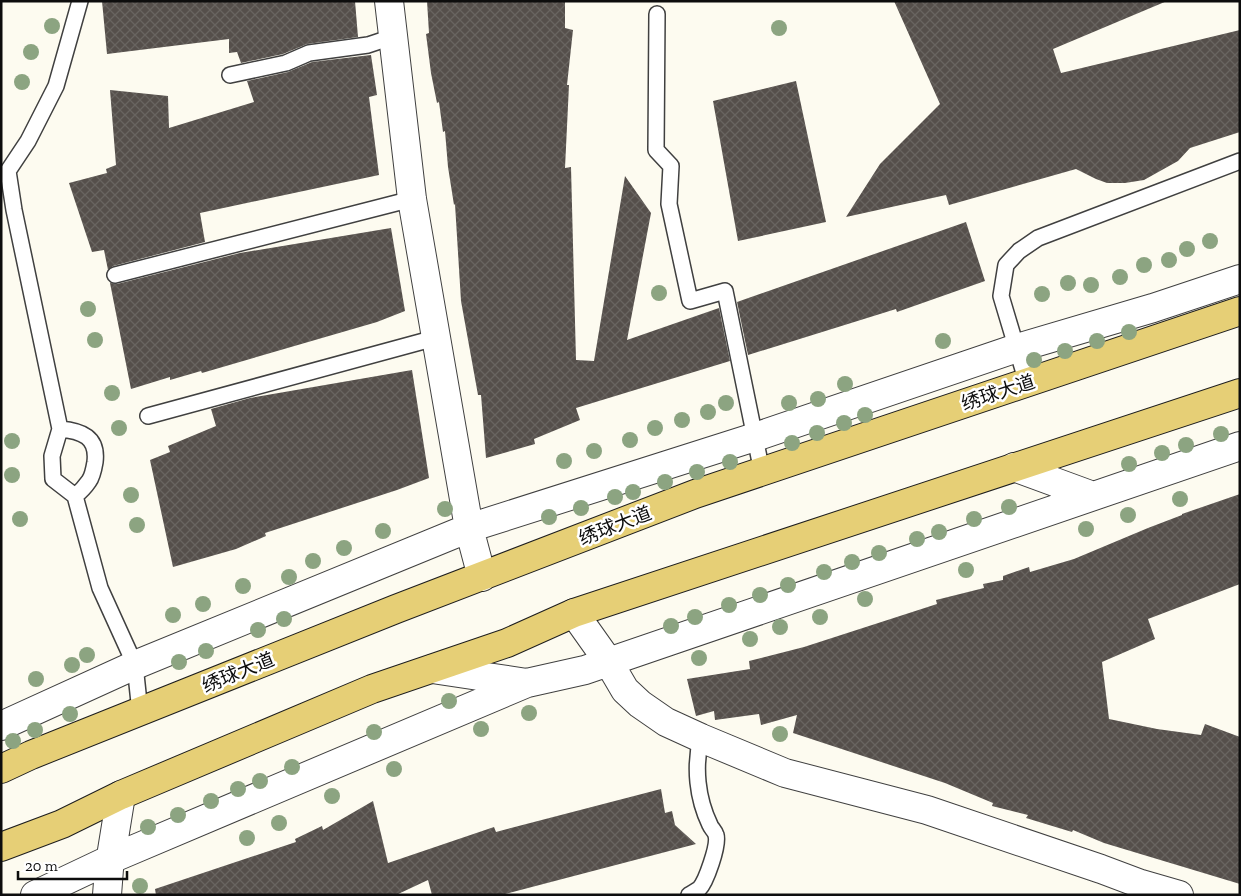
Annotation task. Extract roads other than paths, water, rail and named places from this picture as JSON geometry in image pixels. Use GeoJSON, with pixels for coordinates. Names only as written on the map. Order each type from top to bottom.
{"type":"FeatureCollection","features":[{"type":"Feature","properties":{"kind":"main road","name":"绣球大道"},"geometry":{"type":"LineString","coordinates":[[5,764],[396,609],[695,494],[1240,311]]}},
{"type":"Feature","properties":{"kind":"main road"},"geometry":{"type":"LineString","coordinates":[[1,847],[62,824],[121,795],[372,689],[507,642],[574,613],[1240,393]]}},
{"type":"Feature","properties":{"kind":"street"},"geometry":{"type":"LineString","coordinates":[[390,1],[392,37],[412,199],[435,338],[477,526],[490,573]]}},
{"type":"Feature","properties":{"kind":"street"},"geometry":{"type":"LineString","coordinates":[[403,1],[427,216],[446,334],[471,468],[477,526]]}},
{"type":"Feature","properties":{"kind":"street"},"geometry":{"type":"LineString","coordinates":[[1,726],[135,664],[477,526],[755,438],[1017,348],[1153,308],[1240,279]]}},
{"type":"Feature","properties":{"kind":"street"},"geometry":{"type":"LineString","coordinates":[[929,378],[988,396]]}},
{"type":"Feature","properties":{"kind":"street"},"geometry":{"type":"LineString","coordinates":[[35,895],[110,859],[528,683],[585,670],[1240,446]]}},
{"type":"Feature","properties":{"kind":"street"},"geometry":{"type":"LineString","coordinates":[[1014,467],[1093,496]]}},
{"type":"Feature","properties":{"kind":"street"},"geometry":{"type":"LineString","coordinates":[[574,613],[608,661],[625,690],[640,704],[666,722],[700,738],[785,773],[927,810],[1141,884],[1179,895]]}},
{"type":"Feature","properties":{"kind":"street"},"geometry":{"type":"LineString","coordinates":[[432,669],[528,683]]}},
{"type":"Feature","properties":{"kind":"street"},"geometry":{"type":"LineString","coordinates":[[107,895],[110,859],[121,795]]}},
{"type":"Feature","properties":{"kind":"lane"},"geometry":{"type":"LineString","coordinates":[[80,1],[56,86],[28,141],[5,172],[60,429],[52,456],[53,479],[76,496],[100,588],[135,664],[140,712]]}},
{"type":"Feature","properties":{"kind":"lane"},"geometry":{"type":"LineString","coordinates":[[657,14],[656,150],[671,166],[669,204],[690,301],[725,291],[762,472]]}},
{"type":"Feature","properties":{"kind":"lane"},"geometry":{"type":"LineString","coordinates":[[230,75],[286,63],[309,52],[368,45],[392,37]]}},
{"type":"Feature","properties":{"kind":"lane"},"geometry":{"type":"LineString","coordinates":[[1027,383],[1001,296],[1006,265],[1019,251],[1038,238],[1240,161]]}},
{"type":"Feature","properties":{"kind":"lane"},"geometry":{"type":"LineString","coordinates":[[115,275],[412,199]]}},
{"type":"Feature","properties":{"kind":"lane"},"geometry":{"type":"LineString","coordinates":[[148,416],[435,338]]}},
{"type":"Feature","properties":{"kind":"lane"},"geometry":{"type":"LineString","coordinates":[[60,429],[76,431],[88,438],[96,449],[95,464],[90,480],[76,496]]}},
{"type":"Feature","properties":{"kind":"lane"},"geometry":{"type":"LineString","coordinates":[[689,895],[700,889],[716,849],[716,834],[710,826],[700,794],[697,755],[700,738]]}}]}
